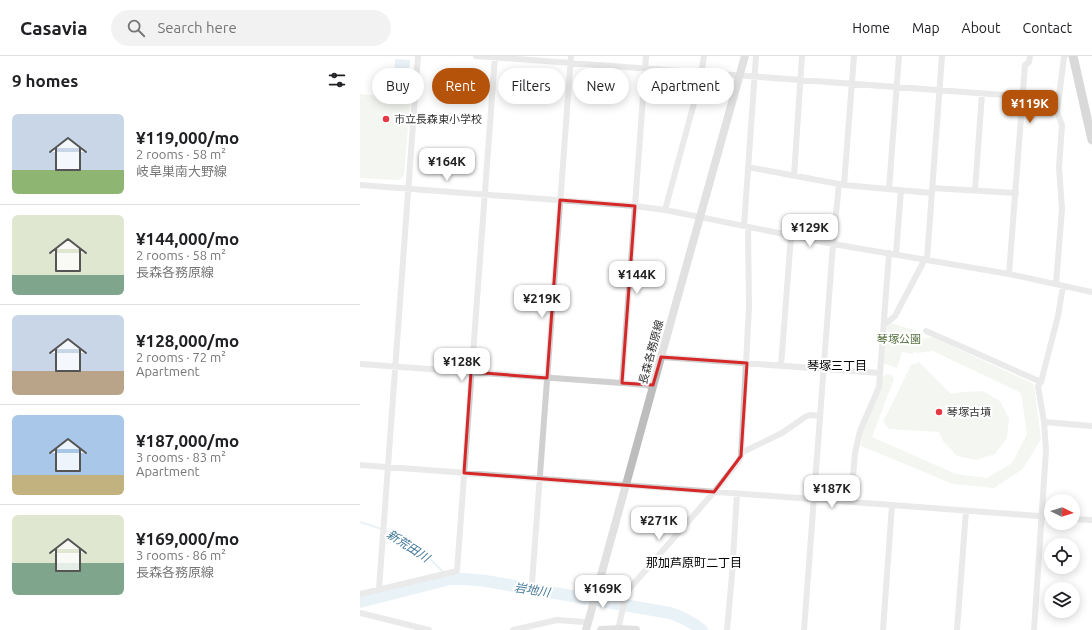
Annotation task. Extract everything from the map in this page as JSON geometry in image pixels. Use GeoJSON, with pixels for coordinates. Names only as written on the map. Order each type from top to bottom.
{"type":"FeatureCollection","features":[{"type":"Feature","properties":{"kind":"main road","name":"長森各務原線"},"geometry":{"type":"LineString","coordinates":[[586,624],[596,594],[745,56]]}},
{"type":"Feature","properties":{"kind":"main road"},"geometry":{"type":"LineString","coordinates":[[1073,56],[1092,140]]}},
{"type":"Feature","properties":{"kind":"main road"},"geometry":{"type":"LineString","coordinates":[[601,630],[636,630]]}},
{"type":"Feature","properties":{"kind":"street"},"geometry":{"type":"LineString","coordinates":[[379,589],[418,56]]}},
{"type":"Feature","properties":{"kind":"street"},"geometry":{"type":"LineString","coordinates":[[476,56],[570,64],[645,68],[646,56]]}},
{"type":"Feature","properties":{"kind":"street"},"geometry":{"type":"LineString","coordinates":[[532,582],[571,56]]}},
{"type":"Feature","properties":{"kind":"street"},"geometry":{"type":"LineString","coordinates":[[702,68],[704,56]]}},
{"type":"Feature","properties":{"kind":"street"},"geometry":{"type":"LineString","coordinates":[[618,629],[625,599],[630,588],[714,492],[738,462],[741,456],[749,307],[746,227],[748,167],[756,56]]}},
{"type":"Feature","properties":{"kind":"street"},"geometry":{"type":"LineString","coordinates":[[794,176],[802,56]]}},
{"type":"Feature","properties":{"kind":"street"},"geometry":{"type":"LineString","coordinates":[[804,630],[833,244],[841,185],[854,56]]}},
{"type":"Feature","properties":{"kind":"street"},"geometry":{"type":"LineString","coordinates":[[889,189],[899,56]]}},
{"type":"Feature","properties":{"kind":"street"},"geometry":{"type":"LineString","coordinates":[[884,325],[894,316],[926,259],[942,56]]}},
{"type":"Feature","properties":{"kind":"street"},"geometry":{"type":"LineString","coordinates":[[1010,274],[1025,65],[1029,62],[1030,56]]}},
{"type":"Feature","properties":{"kind":"street"},"geometry":{"type":"LineString","coordinates":[[1034,630],[1046,450],[1044,422],[1038,386],[1041,382],[1058,316],[1062,209],[1060,167],[1062,125],[1057,112],[1065,56]]}},
{"type":"Feature","properties":{"kind":"street"},"geometry":{"type":"LineString","coordinates":[[360,594],[457,571],[495,57]]}},
{"type":"Feature","properties":{"kind":"street"},"geometry":{"type":"LineString","coordinates":[[734,75],[1058,99]]}},
{"type":"Feature","properties":{"kind":"street"},"geometry":{"type":"LineString","coordinates":[[975,190],[982,94]]}},
{"type":"Feature","properties":{"kind":"street"},"geometry":{"type":"LineString","coordinates":[[622,383],[642,104]]}},
{"type":"Feature","properties":{"kind":"street"},"geometry":{"type":"LineString","coordinates":[[665,210],[694,104]]}},
{"type":"Feature","properties":{"kind":"street"},"geometry":{"type":"LineString","coordinates":[[748,167],[841,185],[901,190],[975,190],[1016,192]]}},
{"type":"Feature","properties":{"kind":"street"},"geometry":{"type":"LineString","coordinates":[[360,185],[635,206],[665,210],[833,244],[1010,274],[1092,292]]}},
{"type":"Feature","properties":{"kind":"street"},"geometry":{"type":"LineString","coordinates":[[896,254],[901,190]]}},
{"type":"Feature","properties":{"kind":"street"},"geometry":{"type":"LineString","coordinates":[[781,366],[791,236]]}},
{"type":"Feature","properties":{"kind":"street"},"geometry":{"type":"LineString","coordinates":[[851,501],[854,453],[860,431],[879,387],[889,253]]}},
{"type":"Feature","properties":{"kind":"street"},"geometry":{"type":"LineString","coordinates":[[926,331],[1041,382]]}},
{"type":"Feature","properties":{"kind":"street"},"geometry":{"type":"LineString","coordinates":[[661,357],[880,373]]}},
{"type":"Feature","properties":{"kind":"street"},"geometry":{"type":"LineString","coordinates":[[360,364],[622,383],[653,387]]}},
{"type":"Feature","properties":{"kind":"street"},"geometry":{"type":"LineString","coordinates":[[741,451],[745,451],[782,433],[805,417],[810,415],[820,416]]}},
{"type":"Feature","properties":{"kind":"street"},"geometry":{"type":"LineString","coordinates":[[1044,422],[1092,426]]}},
{"type":"Feature","properties":{"kind":"street"},"geometry":{"type":"LineString","coordinates":[[360,465],[1044,516]]}},
{"type":"Feature","properties":{"kind":"street"},"geometry":{"type":"LineString","coordinates":[[727,630],[737,494]]}},
{"type":"Feature","properties":{"kind":"street"},"geometry":{"type":"LineString","coordinates":[[883,630],[892,505]]}},
{"type":"Feature","properties":{"kind":"street"},"geometry":{"type":"LineString","coordinates":[[957,630],[966,511]]}},
{"type":"Feature","properties":{"kind":"street"},"geometry":{"type":"LineString","coordinates":[[1080,519],[1092,520]]}},
{"type":"Feature","properties":{"kind":"street"},"geometry":{"type":"LineString","coordinates":[[360,613],[429,630]]}},
{"type":"Feature","properties":{"kind":"street"},"geometry":{"type":"LineString","coordinates":[[514,630],[557,620],[586,624]]}},
{"type":"Feature","properties":{"kind":"highlighted area"},"geometry":{"type":"Polygon","coordinates":[[[560,200],[635,206],[622,383],[653,385],[661,357],[747,363],[741,456],[714,492],[464,473],[471,372],[547,378],[560,200]]]}},
{"type":"Feature","properties":{"kind":"green space"},"geometry":{"type":"Polygon","coordinates":[[[360,94],[372,95],[372,104],[410,104],[404,176],[399,180],[360,178],[360,94]]]}},
{"type":"Feature","properties":{"kind":"green space","name":"琴塚公園"},"geometry":{"type":"Polygon","coordinates":[[[891,323],[923,333],[921,339],[932,337],[1034,384],[1041,439],[1023,469],[994,488],[953,484],[861,446],[862,431],[882,378],[886,374],[892,375],[894,379],[872,437],[956,474],[987,478],[1012,463],[1027,434],[1021,393],[933,351],[917,353],[914,351],[913,354],[902,352],[897,368],[882,363],[887,326],[891,323]]]}},
{"type":"Feature","properties":{"kind":"green space"},"geometry":{"type":"Polygon","coordinates":[[[919,362],[951,394],[983,391],[1000,401],[1009,418],[1007,438],[995,454],[976,460],[957,456],[943,441],[939,432],[889,429],[883,422],[911,365],[919,362]]]}},
{"type":"Feature","properties":{"kind":"water"},"geometry":{"type":"Polygon","coordinates":[[[395,59],[410,60],[409,68],[395,68],[395,59]]]}},
{"type":"Feature","properties":{"kind":"waterway","name":"新荒田川"},"geometry":{"type":"LineString","coordinates":[[360,522],[388,531],[425,554],[450,579]]}},
{"type":"Feature","properties":{"kind":"waterway","name":"岩地川"},"geometry":{"type":"LineString","coordinates":[[360,602],[450,579],[465,579],[486,581],[670,613],[687,620],[702,630]]}},
{"type":"Feature","properties":{"kind":"place","name":"市立長森東小学校"},"geometry":{"type":"Point","coordinates":[386,119]}},
{"type":"Feature","properties":{"kind":"place","name":"琴塚古墳"},"geometry":{"type":"Point","coordinates":[939,412]}},
{"type":"Feature","properties":{"kind":"district","name":"琴塚三丁目"},"geometry":{"type":"Point","coordinates":[837,366]}},
{"type":"Feature","properties":{"kind":"district","name":"那加芦原町二丁目"},"geometry":{"type":"Point","coordinates":[694,563]}}]}
